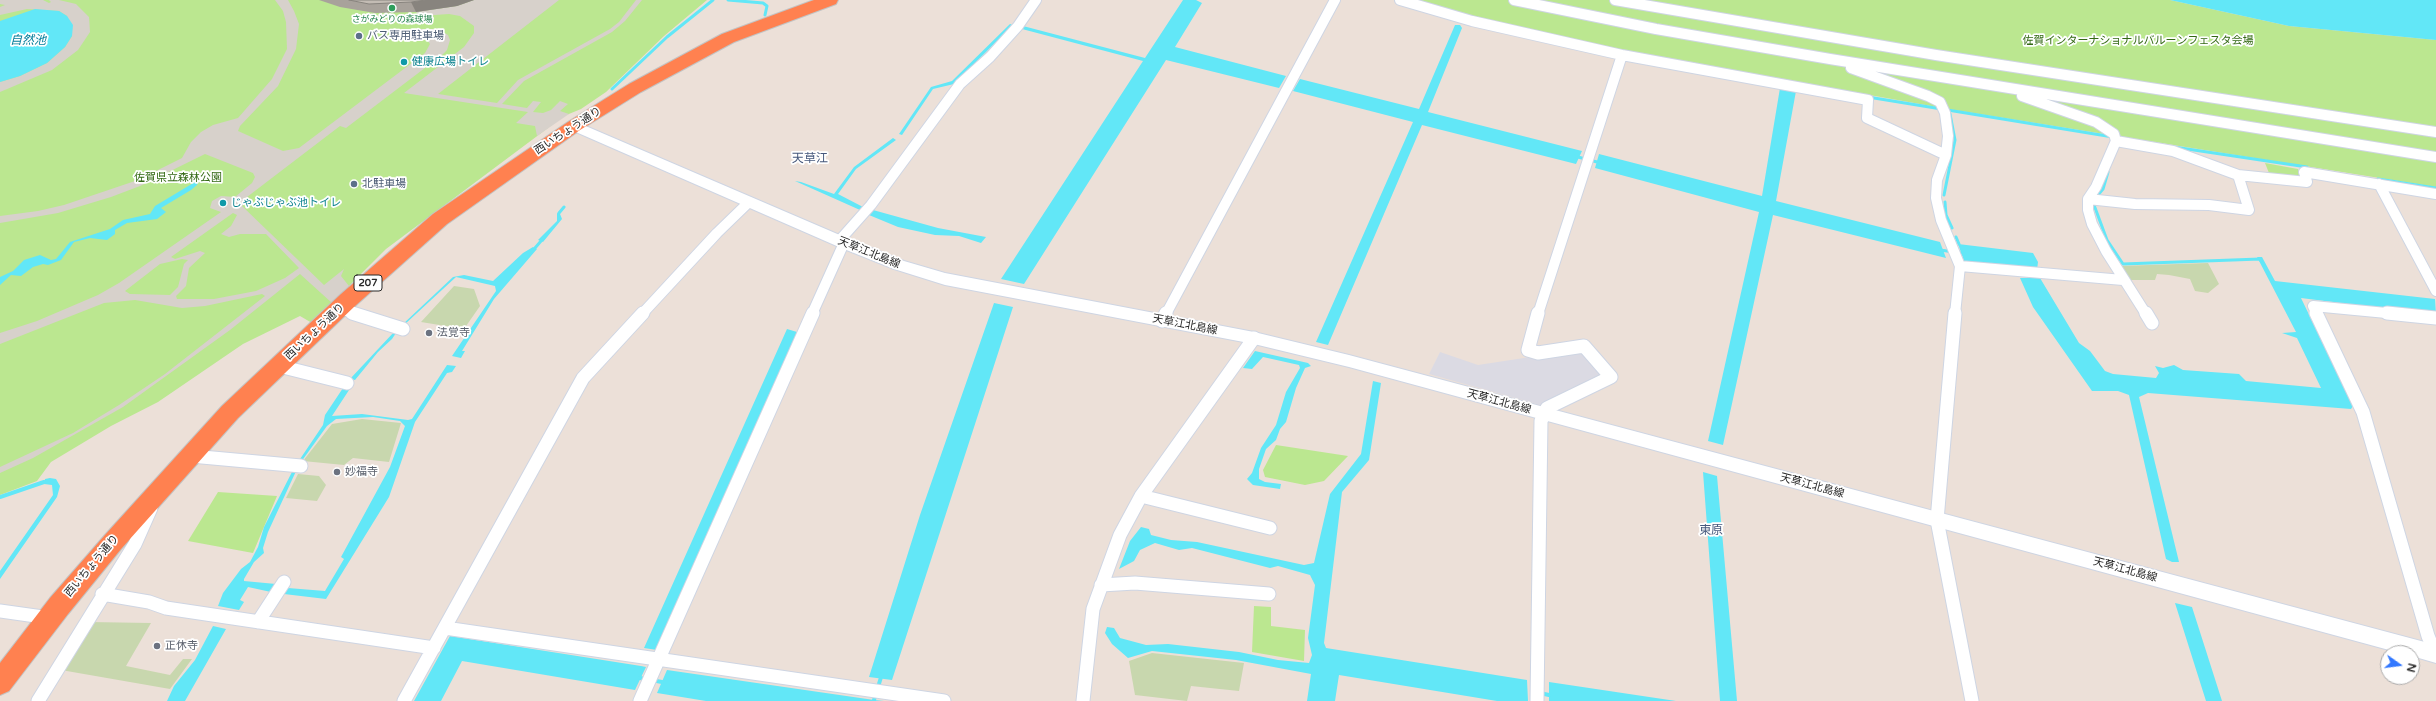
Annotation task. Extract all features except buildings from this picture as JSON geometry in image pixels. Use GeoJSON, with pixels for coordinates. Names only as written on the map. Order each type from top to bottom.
{"type":"FeatureCollection","features":[{"type":"Feature","properties":{"kind":"highway","name":"西いちょう通り"},"geometry":{"type":"LineString","coordinates":[[0,684],[50,618],[113,542],[230,412],[339,309],[440,219],[574,126],[704,50],[823,1]]}},
{"type":"Feature","properties":{"kind":"street"},"geometry":{"type":"LineString","coordinates":[[640,701],[842,242],[960,84],[995,52],[1018,26],[1036,0]]}},
{"type":"Feature","properties":{"kind":"street"},"geometry":{"type":"LineString","coordinates":[[1162,321],[1335,0]]}},
{"type":"Feature","properties":{"kind":"street"},"geometry":{"type":"LineString","coordinates":[[1400,0],[1472,21],[1622,55],[1868,100],[1867,118],[1946,155]]}},
{"type":"Feature","properties":{"kind":"street"},"geometry":{"type":"LineString","coordinates":[[1514,0],[1656,29],[1830,59],[2436,157]]}},
{"type":"Feature","properties":{"kind":"street"},"geometry":{"type":"LineString","coordinates":[[1615,0],[1936,56],[2436,132]]}},
{"type":"Feature","properties":{"kind":"street"},"geometry":{"type":"LineString","coordinates":[[1538,695],[1541,421],[1547,408],[1612,376],[1584,346],[1538,353],[1528,350],[1622,55]]}},
{"type":"Feature","properties":{"kind":"street"},"geometry":{"type":"LineString","coordinates":[[1830,59],[1928,96],[1940,102],[1944,110],[1948,136],[1946,155],[1937,180],[1936,198],[1941,220],[1956,256],[1937,520],[1972,701]]}},
{"type":"Feature","properties":{"kind":"street"},"geometry":{"type":"LineString","coordinates":[[1995,86],[2096,122],[2115,138],[2173,151],[2238,175],[2308,182],[2304,172],[2436,194]]}},
{"type":"Feature","properties":{"kind":"street","name":"天草江北島線"},"geometry":{"type":"LineString","coordinates":[[574,126],[899,266],[945,279],[1254,338],[1349,361],[2436,654]]}},
{"type":"Feature","properties":{"kind":"street"},"geometry":{"type":"LineString","coordinates":[[2115,138],[2096,187],[2088,199],[2092,224],[2123,280],[2152,323]]}},
{"type":"Feature","properties":{"kind":"street"},"geometry":{"type":"LineString","coordinates":[[2088,199],[2122,203],[2209,205],[2249,210],[2238,175]]}},
{"type":"Feature","properties":{"kind":"street"},"geometry":{"type":"LineString","coordinates":[[2379,184],[2436,291]]}},
{"type":"Feature","properties":{"kind":"street"},"geometry":{"type":"LineString","coordinates":[[404,701],[583,378],[717,233],[749,202]]}},
{"type":"Feature","properties":{"kind":"street"},"geometry":{"type":"LineString","coordinates":[[1956,256],[2027,272],[2123,280]]}},
{"type":"Feature","properties":{"kind":"street"},"geometry":{"type":"LineString","coordinates":[[2436,318],[2313,306],[2363,412],[2428,636],[2436,654]]}},
{"type":"Feature","properties":{"kind":"street"},"geometry":{"type":"LineString","coordinates":[[339,309],[400,328]]}},
{"type":"Feature","properties":{"kind":"street"},"geometry":{"type":"LineString","coordinates":[[1083,701],[1093,609],[1120,535],[1141,496],[1254,338]]}},
{"type":"Feature","properties":{"kind":"street"},"geometry":{"type":"LineString","coordinates":[[279,366],[347,383]]}},
{"type":"Feature","properties":{"kind":"street"},"geometry":{"type":"LineString","coordinates":[[191,456],[297,466]]}},
{"type":"Feature","properties":{"kind":"street"},"geometry":{"type":"LineString","coordinates":[[38,701],[102,594],[135,544],[160,489]]}},
{"type":"Feature","properties":{"kind":"street"},"geometry":{"type":"LineString","coordinates":[[1141,496],[1270,528]]}},
{"type":"Feature","properties":{"kind":"street"},"geometry":{"type":"LineString","coordinates":[[258,622],[284,582]]}},
{"type":"Feature","properties":{"kind":"street"},"geometry":{"type":"LineString","coordinates":[[1101,585],[1135,583],[1269,594]]}},
{"type":"Feature","properties":{"kind":"street"},"geometry":{"type":"LineString","coordinates":[[102,594],[149,602],[166,608],[434,648]]}},
{"type":"Feature","properties":{"kind":"street"},"geometry":{"type":"LineString","coordinates":[[0,611],[50,618]]}},
{"type":"Feature","properties":{"kind":"street"},"geometry":{"type":"LineString","coordinates":[[445,628],[944,701]]}},
{"type":"Feature","properties":{"kind":"shaded area"},"geometry":{"type":"Polygon","coordinates":[[[0,0],[43,0],[49,3],[51,2],[49,0],[59,0],[76,4],[89,17],[90,32],[78,50],[52,70],[0,92],[0,82],[20,76],[47,63],[65,47],[72,36],[67,16],[59,11],[27,9],[0,15],[0,7],[5,5],[0,4],[0,0]]]}},
{"type":"Feature","properties":{"kind":"shaded area"},"geometry":{"type":"Polygon","coordinates":[[[275,0],[288,0],[294,11],[299,24],[296,49],[278,86],[240,126],[238,131],[283,151],[299,148],[425,53],[430,44],[426,38],[416,37],[407,42],[412,29],[438,29],[448,35],[450,40],[447,50],[442,55],[346,128],[340,126],[247,197],[252,200],[242,206],[324,285],[344,269],[341,276],[349,286],[332,303],[300,274],[230,330],[123,407],[33,458],[0,473],[0,467],[73,433],[119,405],[165,374],[265,296],[262,294],[205,306],[182,308],[135,300],[104,303],[0,344],[0,333],[37,321],[98,295],[119,283],[221,212],[210,208],[212,201],[221,196],[235,197],[252,183],[255,177],[253,173],[205,154],[140,186],[111,197],[58,213],[0,223],[0,216],[38,211],[64,205],[138,180],[182,158],[191,142],[201,132],[213,125],[238,118],[272,79],[287,49],[286,22],[283,11],[275,0]],[[233,213],[171,257],[175,259],[200,251],[205,253],[189,268],[186,286],[176,296],[177,299],[214,299],[256,291],[285,278],[299,268],[266,234],[240,234],[229,237],[221,234],[231,226],[237,215],[233,213]],[[182,259],[160,264],[125,291],[130,294],[170,295],[178,287],[184,264],[188,260],[182,259]]]}},
{"type":"Feature","properties":{"kind":"shaded area"},"geometry":{"type":"Polygon","coordinates":[[[474,0],[559,0],[438,94],[497,103],[518,80],[610,29],[619,22],[636,0],[642,0],[625,21],[612,32],[524,81],[502,104],[527,108],[533,101],[541,102],[533,112],[543,113],[551,110],[560,101],[568,104],[560,111],[569,114],[537,136],[535,126],[516,123],[528,112],[404,93],[464,47],[474,33],[474,26],[460,16],[449,14],[420,16],[416,12],[457,6],[474,0]]]}},
{"type":"Feature","properties":{"kind":"shaded area"},"geometry":{"type":"Polygon","coordinates":[[[1583,349],[1606,375],[1544,406],[1429,374],[1440,352],[1478,365],[1583,349]]]}},
{"type":"Feature","properties":{"kind":"green space","name":"佐賀県立森林公園"},"geometry":{"type":"Polygon","coordinates":[[[0,0],[707,0],[664,36],[606,92],[581,109],[564,116],[386,249],[312,323],[300,316],[243,344],[158,402],[111,426],[51,462],[37,481],[0,495],[0,0]]]}},
{"type":"Feature","properties":{"kind":"green space","name":"佐賀インターナショナルバルーンフェスタ会場"},"geometry":{"type":"Polygon","coordinates":[[[1416,0],[2170,0],[2289,26],[2436,40],[2436,187],[1948,109],[1757,75],[1622,50],[1473,16],[1416,0]]]}},
{"type":"Feature","properties":{"kind":"green space"},"geometry":{"type":"Polygon","coordinates":[[[2265,163],[2298,169],[2302,179],[2271,178],[2265,163]]]}},
{"type":"Feature","properties":{"kind":"green space"},"geometry":{"type":"Polygon","coordinates":[[[2208,263],[2219,284],[2208,293],[2195,291],[2190,279],[2169,275],[2157,274],[2155,280],[2128,280],[2120,266],[2208,263]]]}},
{"type":"Feature","properties":{"kind":"green space"},"geometry":{"type":"Polygon","coordinates":[[[454,286],[474,289],[480,306],[464,329],[421,322],[454,286]]]}},
{"type":"Feature","properties":{"kind":"green space"},"geometry":{"type":"Polygon","coordinates":[[[362,419],[401,423],[389,462],[353,458],[344,465],[303,461],[332,424],[362,419]]]}},
{"type":"Feature","properties":{"kind":"green space"},"geometry":{"type":"Polygon","coordinates":[[[1276,445],[1348,456],[1324,481],[1305,485],[1265,477],[1263,470],[1276,445]]]}},
{"type":"Feature","properties":{"kind":"green space"},"geometry":{"type":"Polygon","coordinates":[[[298,474],[319,476],[326,485],[317,501],[286,498],[298,474]]]}},
{"type":"Feature","properties":{"kind":"green space"},"geometry":{"type":"Polygon","coordinates":[[[218,492],[277,496],[253,553],[188,541],[218,492]]]}},
{"type":"Feature","properties":{"kind":"green space"},"geometry":{"type":"Polygon","coordinates":[[[1254,606],[1271,607],[1271,626],[1305,630],[1304,661],[1252,652],[1254,606]]]}},
{"type":"Feature","properties":{"kind":"green space"},"geometry":{"type":"Polygon","coordinates":[[[89,622],[151,623],[126,666],[170,675],[183,659],[192,659],[170,689],[61,670],[89,622]]]}},
{"type":"Feature","properties":{"kind":"green space"},"geometry":{"type":"Polygon","coordinates":[[[1152,653],[1244,663],[1239,691],[1191,686],[1187,701],[1135,695],[1129,661],[1152,653]]]}},
{"type":"Feature","properties":{"kind":"water"},"geometry":{"type":"Polygon","coordinates":[[[1183,0],[1196,0],[1202,3],[1175,47],[1286,76],[1279,88],[1166,60],[1024,284],[1001,279],[1143,61],[1022,29],[1023,26],[1145,58],[1183,0]]]}},
{"type":"Feature","properties":{"kind":"water"},"geometry":{"type":"Polygon","coordinates":[[[2170,0],[2436,0],[2436,40],[2289,26],[2170,0]]]}},
{"type":"Feature","properties":{"kind":"water","name":"自然池"},"geometry":{"type":"Polygon","coordinates":[[[35,9],[59,11],[67,16],[73,25],[72,36],[65,47],[47,63],[20,76],[0,82],[0,21],[35,9]]]}},
{"type":"Feature","properties":{"kind":"water"},"geometry":{"type":"Polygon","coordinates":[[[1010,24],[1013,25],[954,84],[933,89],[902,135],[899,134],[931,87],[952,81],[1010,24]]]}},
{"type":"Feature","properties":{"kind":"water"},"geometry":{"type":"Polygon","coordinates":[[[1455,25],[1460,25],[1462,28],[1428,112],[1582,151],[1576,164],[1422,125],[1328,345],[1316,342],[1413,122],[1293,91],[1300,79],[1419,109],[1455,25]]]}},
{"type":"Feature","properties":{"kind":"water"},"geometry":{"type":"Polygon","coordinates":[[[1780,88],[1796,91],[1776,201],[1940,242],[1946,258],[1773,215],[1723,445],[1708,441],[1759,212],[1595,168],[1599,154],[1762,196],[1780,88]]]}},
{"type":"Feature","properties":{"kind":"water"},"geometry":{"type":"Polygon","coordinates":[[[893,138],[896,140],[856,169],[838,194],[863,207],[860,210],[795,181],[834,194],[854,167],[893,138]]]}},
{"type":"Feature","properties":{"kind":"water"},"geometry":{"type":"Polygon","coordinates":[[[195,182],[198,182],[197,185],[191,190],[161,208],[166,212],[157,219],[127,223],[115,230],[115,234],[107,240],[90,238],[74,242],[61,260],[48,265],[43,264],[33,267],[21,276],[11,275],[0,285],[0,277],[13,271],[24,260],[40,255],[51,260],[56,259],[70,242],[110,229],[123,220],[150,214],[155,206],[195,182]]]}},
{"type":"Feature","properties":{"kind":"water"},"geometry":{"type":"Polygon","coordinates":[[[873,210],[938,228],[986,237],[981,243],[959,236],[935,235],[898,227],[869,215],[873,210]]]}},
{"type":"Feature","properties":{"kind":"water"},"geometry":{"type":"Polygon","coordinates":[[[557,213],[560,214],[562,219],[543,242],[538,240],[557,221],[557,213]]]}},
{"type":"Feature","properties":{"kind":"water"},"geometry":{"type":"Polygon","coordinates":[[[1958,244],[2033,253],[2038,262],[2037,270],[1964,261],[1958,244]]]}},
{"type":"Feature","properties":{"kind":"water"},"geometry":{"type":"Polygon","coordinates":[[[533,247],[537,249],[494,299],[462,351],[465,351],[461,358],[452,356],[496,291],[495,286],[456,277],[404,325],[403,324],[453,277],[464,275],[493,281],[523,253],[533,247]]]}},
{"type":"Feature","properties":{"kind":"water"},"geometry":{"type":"Polygon","coordinates":[[[2257,257],[2262,257],[2275,281],[2435,299],[2436,315],[2301,298],[2353,406],[2351,409],[2148,393],[2139,397],[2179,562],[2172,562],[2166,559],[2129,395],[2118,391],[2092,391],[2033,307],[2020,278],[2040,278],[2079,343],[2090,351],[2105,371],[2113,374],[2156,378],[2159,373],[2155,366],[2163,368],[2174,365],[2183,370],[2239,374],[2246,381],[2321,388],[2297,338],[2282,333],[2296,332],[2257,257]]]}},
{"type":"Feature","properties":{"kind":"water"},"geometry":{"type":"Polygon","coordinates":[[[994,303],[1013,307],[892,680],[869,677],[920,515],[994,303]]]}},
{"type":"Feature","properties":{"kind":"water"},"geometry":{"type":"Polygon","coordinates":[[[787,329],[797,332],[657,650],[644,648],[787,329]]]}},
{"type":"Feature","properties":{"kind":"water"},"geometry":{"type":"Polygon","coordinates":[[[394,332],[396,333],[392,339],[378,352],[355,380],[350,379],[394,332]]]}},
{"type":"Feature","properties":{"kind":"water"},"geometry":{"type":"Polygon","coordinates":[[[1255,351],[1308,363],[1311,366],[1305,368],[1296,388],[1286,422],[1280,429],[1276,440],[1266,449],[1259,469],[1259,479],[1265,482],[1281,484],[1280,489],[1253,485],[1247,479],[1252,473],[1261,448],[1276,425],[1286,392],[1300,368],[1299,365],[1263,357],[1252,369],[1243,368],[1255,351]]]}},
{"type":"Feature","properties":{"kind":"water"},"geometry":{"type":"Polygon","coordinates":[[[447,365],[456,366],[452,372],[447,373],[415,422],[389,497],[326,599],[284,594],[288,588],[325,591],[344,559],[341,557],[390,467],[405,426],[400,421],[373,417],[336,419],[327,426],[301,462],[298,462],[323,425],[325,415],[345,385],[351,387],[332,416],[362,414],[408,420],[412,419],[447,365]]]}},
{"type":"Feature","properties":{"kind":"water"},"geometry":{"type":"Polygon","coordinates":[[[1373,381],[1381,383],[1369,460],[1342,492],[1324,643],[1326,648],[1527,680],[1528,701],[1497,701],[1339,675],[1335,701],[1307,701],[1311,674],[1236,660],[1152,651],[1128,658],[1112,644],[1105,633],[1107,627],[1114,628],[1120,638],[1146,645],[1168,644],[1239,652],[1278,660],[1309,663],[1312,655],[1308,638],[1315,585],[1310,575],[1278,566],[1270,568],[1192,548],[1179,550],[1155,543],[1140,550],[1134,561],[1119,569],[1130,541],[1141,527],[1149,529],[1151,535],[1171,540],[1197,542],[1304,565],[1314,563],[1330,494],[1361,454],[1373,381]]]}},
{"type":"Feature","properties":{"kind":"water"},"geometry":{"type":"Polygon","coordinates":[[[294,468],[297,469],[268,532],[263,548],[264,553],[254,562],[244,579],[244,581],[276,584],[271,592],[248,587],[240,600],[244,602],[239,610],[218,606],[223,593],[241,569],[250,562],[258,547],[264,527],[294,468]]]}},
{"type":"Feature","properties":{"kind":"water"},"geometry":{"type":"Polygon","coordinates":[[[1703,472],[1717,476],[1737,701],[1720,701],[1703,472]]]}},
{"type":"Feature","properties":{"kind":"water"},"geometry":{"type":"Polygon","coordinates":[[[45,479],[56,479],[60,486],[57,497],[0,579],[0,571],[53,495],[52,485],[44,484],[45,479]]]}},
{"type":"Feature","properties":{"kind":"water"},"geometry":{"type":"Polygon","coordinates":[[[2175,603],[2192,607],[2222,701],[2206,701],[2175,603]]]}},
{"type":"Feature","properties":{"kind":"water"},"geometry":{"type":"Polygon","coordinates":[[[213,626],[226,629],[185,701],[167,701],[174,686],[195,660],[213,626]]]}},
{"type":"Feature","properties":{"kind":"water"},"geometry":{"type":"Polygon","coordinates":[[[450,636],[646,667],[635,690],[462,661],[441,701],[414,701],[450,636]]]}},
{"type":"Feature","properties":{"kind":"water"},"geometry":{"type":"Polygon","coordinates":[[[667,670],[884,701],[706,701],[657,693],[667,670]]]}},
{"type":"Feature","properties":{"kind":"water"},"geometry":{"type":"Polygon","coordinates":[[[1549,682],[1676,701],[1549,701],[1549,682]]]}},
{"type":"Feature","properties":{"kind":"waterway"},"geometry":{"type":"LineString","coordinates":[[612,89],[667,37],[713,0]]}},
{"type":"Feature","properties":{"kind":"waterway"},"geometry":{"type":"LineString","coordinates":[[728,0],[763,3],[767,6],[765,15]]}},
{"type":"Feature","properties":{"kind":"waterway"},"geometry":{"type":"LineString","coordinates":[[1868,97],[2113,137]]}},
{"type":"Feature","properties":{"kind":"waterway"},"geometry":{"type":"LineString","coordinates":[[1944,195],[1955,140],[1950,114]]}},
{"type":"Feature","properties":{"kind":"waterway"},"geometry":{"type":"LineString","coordinates":[[2174,147],[2307,167]]}},
{"type":"Feature","properties":{"kind":"waterway"},"geometry":{"type":"LineString","coordinates":[[1574,156],[1601,163]]}},
{"type":"Feature","properties":{"kind":"waterway"},"geometry":{"type":"LineString","coordinates":[[2097,196],[2103,189],[2108,172]]}},
{"type":"Feature","properties":{"kind":"waterway"},"geometry":{"type":"LineString","coordinates":[[2378,179],[2436,188]]}},
{"type":"Feature","properties":{"kind":"waterway"},"geometry":{"type":"LineString","coordinates":[[1945,202],[1946,215],[1952,228]]}},
{"type":"Feature","properties":{"kind":"waterway"},"geometry":{"type":"LineString","coordinates":[[2094,205],[2107,240],[2123,264],[2260,259],[2261,261]]}},
{"type":"Feature","properties":{"kind":"waterway"},"geometry":{"type":"LineString","coordinates":[[559,213],[564,207]]}},
{"type":"Feature","properties":{"kind":"waterway"},"geometry":{"type":"LineString","coordinates":[[1956,237],[1959,244]]}},
{"type":"Feature","properties":{"kind":"waterway"},"geometry":{"type":"LineString","coordinates":[[535,248],[541,241]]}},
{"type":"Feature","properties":{"kind":"waterway"},"geometry":{"type":"LineString","coordinates":[[1940,250],[1961,253]]}},
{"type":"Feature","properties":{"kind":"waterway"},"geometry":{"type":"LineString","coordinates":[[0,497],[44,482]]}},
{"type":"Feature","properties":{"kind":"waterway"},"geometry":{"type":"LineString","coordinates":[[874,700],[882,674]]}},
{"type":"Feature","properties":{"kind":"waterway"},"geometry":{"type":"LineString","coordinates":[[640,678],[662,682]]}},
{"type":"Feature","properties":{"kind":"waterway"},"geometry":{"type":"LineString","coordinates":[[1540,693],[1549,695]]}},
{"type":"Feature","properties":{"kind":"place","name":"さがみどりの森球場"},"geometry":{"type":"Point","coordinates":[392,8]}},
{"type":"Feature","properties":{"kind":"place","name":"バス専用駐車場"},"geometry":{"type":"Point","coordinates":[359,36]}},
{"type":"Feature","properties":{"kind":"place","name":"健康広場トイレ"},"geometry":{"type":"Point","coordinates":[404,62]}},
{"type":"Feature","properties":{"kind":"place","name":"北駐車場"},"geometry":{"type":"Point","coordinates":[354,184]}},
{"type":"Feature","properties":{"kind":"place","name":"じゃぶじゃぶ池トイレ"},"geometry":{"type":"Point","coordinates":[223,203]}},
{"type":"Feature","properties":{"kind":"place","name":"法覚寺"},"geometry":{"type":"Point","coordinates":[429,333]}},
{"type":"Feature","properties":{"kind":"place","name":"妙福寺"},"geometry":{"type":"Point","coordinates":[337,472]}},
{"type":"Feature","properties":{"kind":"place","name":"正休寺"},"geometry":{"type":"Point","coordinates":[157,646]}},
{"type":"Feature","properties":{"kind":"district","name":"天草江"},"geometry":{"type":"Point","coordinates":[810,159]}},
{"type":"Feature","properties":{"kind":"district","name":"東原"},"geometry":{"type":"Point","coordinates":[1711,531]}}]}
